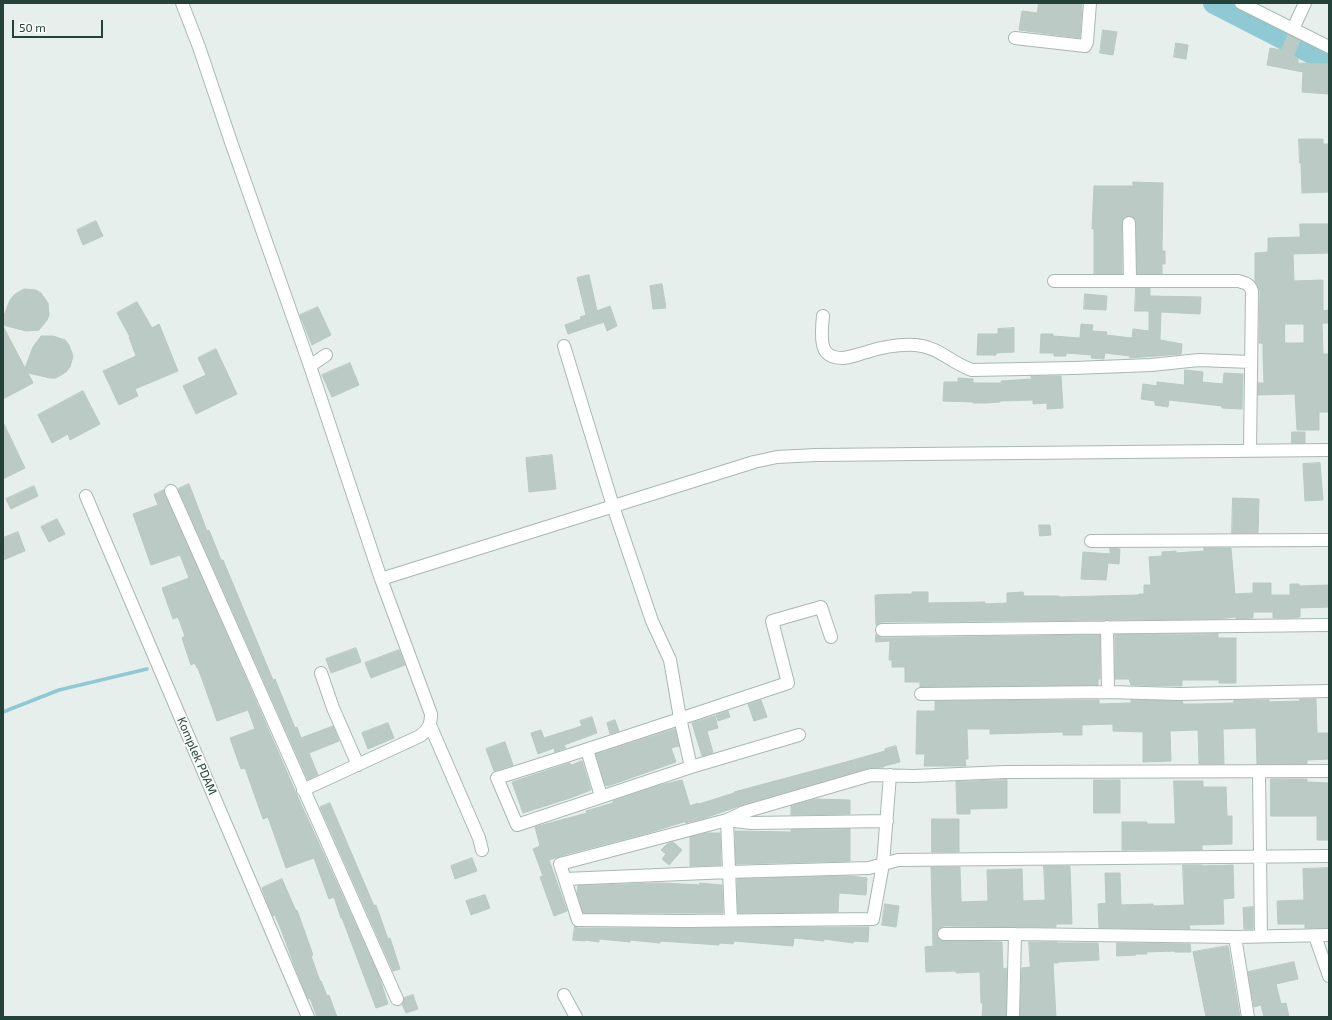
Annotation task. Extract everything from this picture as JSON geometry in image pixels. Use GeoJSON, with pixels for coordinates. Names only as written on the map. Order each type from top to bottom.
{"type":"FeatureCollection","features":[{"type":"Feature","properties":{"kind":"street"},"geometry":{"type":"LineString","coordinates":[[182,3],[199,47],[230,142],[310,366],[381,579],[431,714],[430,725],[427,731],[420,736],[303,790]]}},
{"type":"Feature","properties":{"kind":"street"},"geometry":{"type":"LineString","coordinates":[[1015,38],[1085,46],[1087,42],[1090,3]]}},
{"type":"Feature","properties":{"kind":"street"},"geometry":{"type":"LineString","coordinates":[[1242,3],[1329,47]]}},
{"type":"Feature","properties":{"kind":"street"},"geometry":{"type":"LineString","coordinates":[[1293,29],[1306,3]]}},
{"type":"Feature","properties":{"kind":"street"},"geometry":{"type":"LineString","coordinates":[[1129,223],[1130,281]]}},
{"type":"Feature","properties":{"kind":"street"},"geometry":{"type":"LineString","coordinates":[[1054,281],[1238,282],[1248,284],[1252,291],[1250,451]]}},
{"type":"Feature","properties":{"kind":"street"},"geometry":{"type":"LineString","coordinates":[[823,316],[823,344],[826,352],[835,357],[842,358],[853,357],[868,351],[898,346],[916,345],[937,350],[962,367],[972,370],[1151,366],[1200,360],[1251,362]]}},
{"type":"Feature","properties":{"kind":"street"},"geometry":{"type":"LineString","coordinates":[[564,346],[613,506],[652,621],[670,660],[680,718],[691,767]]}},
{"type":"Feature","properties":{"kind":"street"},"geometry":{"type":"LineString","coordinates":[[310,366],[326,355]]}},
{"type":"Feature","properties":{"kind":"street"},"geometry":{"type":"LineString","coordinates":[[381,579],[754,462],[783,456],[816,454],[1329,450]]}},
{"type":"Feature","properties":{"kind":"street"},"geometry":{"type":"LineString","coordinates":[[171,491],[397,999]]}},
{"type":"Feature","properties":{"kind":"street","name":"Komplek PDAM"},"geometry":{"type":"LineString","coordinates":[[86,496],[308,1017]]}},
{"type":"Feature","properties":{"kind":"street"},"geometry":{"type":"LineString","coordinates":[[1090,541],[1329,540]]}},
{"type":"Feature","properties":{"kind":"street"},"geometry":{"type":"LineString","coordinates":[[799,735],[691,767],[517,825],[497,778],[587,750],[788,683],[772,621],[821,607],[831,637]]}},
{"type":"Feature","properties":{"kind":"street"},"geometry":{"type":"LineString","coordinates":[[882,630],[1329,625]]}},
{"type":"Feature","properties":{"kind":"street"},"geometry":{"type":"LineString","coordinates":[[1107,627],[1108,692]]}},
{"type":"Feature","properties":{"kind":"street"},"geometry":{"type":"LineString","coordinates":[[321,673],[333,708],[358,765]]}},
{"type":"Feature","properties":{"kind":"street"},"geometry":{"type":"LineString","coordinates":[[921,694],[1108,692],[1179,694],[1329,691]]}},
{"type":"Feature","properties":{"kind":"street"},"geometry":{"type":"LineString","coordinates":[[430,725],[479,838],[482,850]]}},
{"type":"Feature","properties":{"kind":"street"},"geometry":{"type":"LineString","coordinates":[[587,750],[601,796]]}},
{"type":"Feature","properties":{"kind":"street"},"geometry":{"type":"LineString","coordinates":[[1259,771],[1261,936]]}},
{"type":"Feature","properties":{"kind":"street"},"geometry":{"type":"LineString","coordinates":[[890,775],[888,821],[883,864],[873,919],[684,921],[578,920],[560,864],[727,820],[744,812],[871,775],[890,775],[914,776],[1005,772],[1329,771]]}},
{"type":"Feature","properties":{"kind":"street"},"geometry":{"type":"LineString","coordinates":[[727,820],[751,823],[888,821]]}},
{"type":"Feature","properties":{"kind":"street"},"geometry":{"type":"LineString","coordinates":[[727,820],[731,920]]}},
{"type":"Feature","properties":{"kind":"street"},"geometry":{"type":"LineString","coordinates":[[565,879],[869,868],[898,860],[1329,856]]}},
{"type":"Feature","properties":{"kind":"street"},"geometry":{"type":"LineString","coordinates":[[944,934],[1235,937],[1329,935]]}},
{"type":"Feature","properties":{"kind":"street"},"geometry":{"type":"LineString","coordinates":[[1013,1017],[1015,934]]}},
{"type":"Feature","properties":{"kind":"street"},"geometry":{"type":"LineString","coordinates":[[1315,936],[1329,976]]}},
{"type":"Feature","properties":{"kind":"street"},"geometry":{"type":"LineString","coordinates":[[1235,937],[1248,1017]]}},
{"type":"Feature","properties":{"kind":"street"},"geometry":{"type":"LineString","coordinates":[[564,995],[576,1017]]}},
{"type":"Feature","properties":{"kind":"building"},"geometry":{"type":"Polygon","coordinates":[[[1039,3],[1082,3],[1080,38],[1019,30],[1022,11],[1037,13],[1039,3]]]}},
{"type":"Feature","properties":{"kind":"building"},"geometry":{"type":"Polygon","coordinates":[[[1103,30],[1117,32],[1113,55],[1100,53],[1103,30]]]}},
{"type":"Feature","properties":{"kind":"building"},"geometry":{"type":"Polygon","coordinates":[[[1288,35],[1300,41],[1293,57],[1298,58],[1298,63],[1329,64],[1328,94],[1302,92],[1303,72],[1267,65],[1270,48],[1281,50],[1288,35]]]}},
{"type":"Feature","properties":{"kind":"building"},"geometry":{"type":"Polygon","coordinates":[[[1176,43],[1188,45],[1186,59],[1174,57],[1176,43]]]}},
{"type":"Feature","properties":{"kind":"building"},"geometry":{"type":"Polygon","coordinates":[[[1299,139],[1323,139],[1323,144],[1329,144],[1329,192],[1302,193],[1299,139]]]}},
{"type":"Feature","properties":{"kind":"building"},"geometry":{"type":"Polygon","coordinates":[[[1133,182],[1163,183],[1162,251],[1165,251],[1165,264],[1162,264],[1162,274],[1137,274],[1136,223],[1135,219],[1129,216],[1125,217],[1122,223],[1122,274],[1094,274],[1094,229],[1092,229],[1094,186],[1133,186],[1133,182]]]}},
{"type":"Feature","properties":{"kind":"building"},"geometry":{"type":"Polygon","coordinates":[[[96,221],[103,236],[83,245],[77,230],[96,221]]]}},
{"type":"Feature","properties":{"kind":"building"},"geometry":{"type":"Polygon","coordinates":[[[1300,224],[1329,224],[1329,253],[1293,254],[1294,281],[1323,280],[1323,311],[1328,310],[1329,323],[1322,323],[1323,354],[1328,354],[1329,412],[1319,412],[1319,430],[1297,430],[1295,394],[1258,395],[1258,383],[1264,383],[1263,343],[1259,343],[1260,291],[1255,281],[1255,253],[1268,252],[1268,238],[1300,237],[1300,224]],[[1285,324],[1285,343],[1304,343],[1304,324],[1285,324]]]}},
{"type":"Feature","properties":{"kind":"building"},"geometry":{"type":"Polygon","coordinates":[[[589,275],[597,311],[610,306],[617,326],[607,331],[604,322],[568,334],[565,325],[581,319],[580,317],[586,315],[577,278],[589,275]]]}},
{"type":"Feature","properties":{"kind":"building"},"geometry":{"type":"Polygon","coordinates":[[[662,284],[666,308],[653,309],[650,286],[662,284]]]}},
{"type":"Feature","properties":{"kind":"building"},"geometry":{"type":"Polygon","coordinates":[[[1136,288],[1150,288],[1150,296],[1201,297],[1200,314],[1161,312],[1160,340],[1182,344],[1181,354],[1130,358],[1130,356],[1105,353],[1104,359],[1091,358],[1092,355],[1066,353],[1066,356],[1054,356],[1054,353],[1040,353],[1041,334],[1053,334],[1053,336],[1080,338],[1081,324],[1093,325],[1092,331],[1107,332],[1106,335],[1132,338],[1133,329],[1149,331],[1149,311],[1135,311],[1136,288]]]}},
{"type":"Feature","properties":{"kind":"building"},"geometry":{"type":"Polygon","coordinates":[[[24,289],[36,290],[41,293],[48,303],[49,315],[39,330],[26,331],[3,325],[3,318],[10,300],[14,295],[24,289]]]}},
{"type":"Feature","properties":{"kind":"building"},"geometry":{"type":"Polygon","coordinates":[[[1085,294],[1107,296],[1106,310],[1084,309],[1085,294]]]}},
{"type":"Feature","properties":{"kind":"building"},"geometry":{"type":"Polygon","coordinates":[[[137,302],[152,328],[159,324],[178,371],[135,389],[138,396],[119,405],[103,371],[136,356],[130,337],[117,313],[137,302]]]}},
{"type":"Feature","properties":{"kind":"building"},"geometry":{"type":"Polygon","coordinates":[[[318,307],[331,335],[312,345],[300,315],[318,307]]]}},
{"type":"Feature","properties":{"kind":"building"},"geometry":{"type":"Polygon","coordinates":[[[3,326],[25,368],[33,347],[41,336],[53,336],[65,340],[69,345],[73,356],[70,367],[66,372],[56,378],[28,373],[33,383],[3,399],[3,326]]]}},
{"type":"Feature","properties":{"kind":"building"},"geometry":{"type":"Polygon","coordinates":[[[1014,328],[1014,352],[996,353],[996,355],[977,355],[978,334],[998,334],[998,329],[1014,328]]]}},
{"type":"Feature","properties":{"kind":"building"},"geometry":{"type":"Polygon","coordinates":[[[216,349],[237,394],[196,414],[183,386],[206,375],[198,358],[216,349]]]}},
{"type":"Feature","properties":{"kind":"building"},"geometry":{"type":"Polygon","coordinates":[[[350,363],[359,385],[332,397],[322,375],[350,363]]]}},
{"type":"Feature","properties":{"kind":"building"},"geometry":{"type":"Polygon","coordinates":[[[1185,370],[1203,372],[1202,382],[1223,384],[1224,373],[1243,374],[1242,409],[1222,408],[1222,406],[1169,400],[1168,407],[1155,405],[1155,401],[1141,399],[1143,384],[1157,386],[1157,382],[1184,385],[1185,370]]]}},
{"type":"Feature","properties":{"kind":"building"},"geometry":{"type":"Polygon","coordinates":[[[1031,376],[1061,376],[1063,408],[1047,409],[1047,403],[1033,404],[1033,400],[987,403],[943,401],[944,382],[958,382],[958,378],[973,379],[973,383],[1001,383],[1001,381],[1032,379],[1031,376]]]}},
{"type":"Feature","properties":{"kind":"building"},"geometry":{"type":"Polygon","coordinates":[[[83,391],[100,424],[70,440],[68,434],[52,443],[38,415],[83,391]]]}},
{"type":"Feature","properties":{"kind":"building"},"geometry":{"type":"Polygon","coordinates":[[[3,422],[25,468],[3,479],[3,422]]]}},
{"type":"Feature","properties":{"kind":"building"},"geometry":{"type":"Polygon","coordinates":[[[1292,432],[1305,432],[1305,443],[1292,443],[1292,432]]]}},
{"type":"Feature","properties":{"kind":"building"},"geometry":{"type":"Polygon","coordinates":[[[552,455],[556,489],[529,492],[526,458],[552,455]]]}},
{"type":"Feature","properties":{"kind":"building"},"geometry":{"type":"Polygon","coordinates":[[[1320,463],[1323,500],[1305,501],[1303,464],[1320,463]]]}},
{"type":"Feature","properties":{"kind":"building"},"geometry":{"type":"Polygon","coordinates":[[[189,484],[207,531],[209,530],[221,560],[223,560],[273,680],[275,679],[295,728],[297,727],[301,738],[333,726],[339,741],[309,753],[318,775],[308,780],[178,489],[189,484]]]}},
{"type":"Feature","properties":{"kind":"building"},"geometry":{"type":"Polygon","coordinates":[[[34,486],[38,496],[11,509],[6,499],[34,486]]]}},
{"type":"Feature","properties":{"kind":"building"},"geometry":{"type":"Polygon","coordinates":[[[164,490],[296,793],[379,976],[388,1004],[376,1008],[334,897],[329,899],[314,858],[286,868],[268,817],[263,819],[245,768],[241,769],[230,738],[255,729],[248,710],[217,721],[198,668],[195,663],[191,665],[182,638],[185,636],[178,617],[173,619],[162,588],[189,578],[180,555],[151,565],[133,514],[158,505],[154,495],[164,490]]]}},
{"type":"Feature","properties":{"kind":"building"},"geometry":{"type":"Polygon","coordinates":[[[1233,498],[1259,499],[1258,533],[1232,533],[1233,498]]]}},
{"type":"Feature","properties":{"kind":"building"},"geometry":{"type":"Polygon","coordinates":[[[57,519],[65,534],[49,542],[41,527],[57,519]]]}},
{"type":"Feature","properties":{"kind":"building"},"geometry":{"type":"Polygon","coordinates":[[[1039,525],[1050,525],[1051,535],[1040,536],[1039,525]]]}},
{"type":"Feature","properties":{"kind":"building"},"geometry":{"type":"Polygon","coordinates":[[[18,532],[25,551],[3,560],[3,538],[18,532]]]}},
{"type":"Feature","properties":{"kind":"building"},"geometry":{"type":"Polygon","coordinates":[[[1110,548],[1120,549],[1119,564],[1108,563],[1106,580],[1081,579],[1083,552],[1110,554],[1110,548]]]}},
{"type":"Feature","properties":{"kind":"building"},"geometry":{"type":"Polygon","coordinates":[[[1204,548],[1231,548],[1235,594],[1253,593],[1253,583],[1271,583],[1271,595],[1290,595],[1290,584],[1299,584],[1299,586],[1329,585],[1329,607],[1300,608],[1300,617],[1290,618],[1273,618],[1273,612],[1253,612],[1253,618],[1236,619],[1236,617],[1217,619],[882,622],[876,625],[875,595],[928,592],[928,603],[985,602],[985,604],[1007,603],[1007,593],[1023,592],[1024,596],[1059,597],[1144,594],[1144,585],[1151,585],[1149,557],[1162,556],[1162,552],[1176,551],[1176,553],[1204,551],[1204,548]]]}},
{"type":"Feature","properties":{"kind":"building"},"geometry":{"type":"Polygon","coordinates":[[[1218,634],[1218,638],[1236,638],[1236,683],[1219,683],[1219,680],[1182,680],[1182,686],[1131,685],[1129,679],[1115,679],[1115,635],[1218,634]]]}},
{"type":"Feature","properties":{"kind":"building"},"geometry":{"type":"Polygon","coordinates":[[[876,635],[882,638],[1100,635],[1100,679],[1098,679],[1098,685],[920,687],[920,682],[905,682],[905,667],[892,667],[892,660],[889,660],[890,641],[876,642],[876,635]]]}},
{"type":"Feature","properties":{"kind":"building"},"geometry":{"type":"Polygon","coordinates":[[[356,648],[361,662],[331,673],[326,659],[356,648]]]}},
{"type":"Feature","properties":{"kind":"building"},"geometry":{"type":"Polygon","coordinates":[[[399,650],[405,665],[371,678],[365,663],[399,650]]]}},
{"type":"Feature","properties":{"kind":"building"},"geometry":{"type":"Polygon","coordinates":[[[1300,699],[1316,699],[1317,733],[1329,733],[1329,759],[1307,760],[1307,764],[1257,764],[1256,728],[1223,729],[1224,764],[1199,764],[1198,730],[1170,731],[1171,761],[1143,762],[1143,732],[1113,731],[1113,724],[1082,725],[1082,735],[1063,735],[1063,732],[990,734],[990,729],[967,729],[968,759],[965,759],[966,766],[924,766],[925,754],[916,754],[917,711],[935,711],[935,701],[1099,700],[1099,704],[1131,703],[1131,700],[1182,701],[1183,704],[1200,704],[1234,703],[1234,700],[1269,700],[1269,702],[1300,701],[1300,699]]]}},
{"type":"Feature","properties":{"kind":"building"},"geometry":{"type":"Polygon","coordinates":[[[761,700],[767,717],[754,721],[748,704],[761,700]]]}},
{"type":"Feature","properties":{"kind":"building"},"geometry":{"type":"Polygon","coordinates":[[[728,711],[730,717],[718,721],[716,715],[728,711]]]}},
{"type":"Feature","properties":{"kind":"building"},"geometry":{"type":"Polygon","coordinates":[[[715,716],[718,728],[707,731],[713,753],[702,756],[692,723],[715,716]]]}},
{"type":"Feature","properties":{"kind":"building"},"geometry":{"type":"Polygon","coordinates":[[[592,717],[597,733],[564,745],[566,748],[555,752],[554,748],[538,754],[531,733],[541,730],[544,738],[582,726],[580,721],[592,717]]]}},
{"type":"Feature","properties":{"kind":"building"},"geometry":{"type":"Polygon","coordinates":[[[615,720],[619,731],[610,734],[607,723],[615,720]]]}},
{"type":"Feature","properties":{"kind":"building"},"geometry":{"type":"Polygon","coordinates":[[[388,723],[394,738],[368,749],[362,733],[388,723]]]}},
{"type":"Feature","properties":{"kind":"building"},"geometry":{"type":"Polygon","coordinates":[[[675,729],[679,746],[671,748],[676,762],[608,786],[605,785],[596,754],[675,729]]]}},
{"type":"Feature","properties":{"kind":"building"},"geometry":{"type":"Polygon","coordinates":[[[505,742],[513,765],[494,771],[486,749],[505,742]]]}},
{"type":"Feature","properties":{"kind":"building"},"geometry":{"type":"Polygon","coordinates":[[[896,746],[900,762],[884,767],[869,768],[742,805],[705,818],[685,823],[687,821],[549,860],[567,911],[554,916],[540,877],[543,876],[533,849],[540,846],[535,827],[587,813],[586,811],[613,803],[613,801],[657,786],[682,780],[690,806],[734,792],[885,751],[885,749],[896,746]]]}},
{"type":"Feature","properties":{"kind":"building"},"geometry":{"type":"Polygon","coordinates":[[[582,761],[591,790],[523,813],[512,782],[570,763],[571,765],[582,761]]]}},
{"type":"Feature","properties":{"kind":"building"},"geometry":{"type":"Polygon","coordinates":[[[1271,779],[1307,779],[1307,782],[1329,783],[1329,840],[1317,840],[1317,816],[1271,816],[1271,779]]]}},
{"type":"Feature","properties":{"kind":"building"},"geometry":{"type":"Polygon","coordinates":[[[1007,780],[1007,808],[970,809],[970,814],[957,814],[956,782],[1007,780]]]}},
{"type":"Feature","properties":{"kind":"building"},"geometry":{"type":"Polygon","coordinates":[[[1094,780],[1120,780],[1120,813],[1094,813],[1094,780]]]}},
{"type":"Feature","properties":{"kind":"building"},"geometry":{"type":"Polygon","coordinates":[[[1174,781],[1203,781],[1203,787],[1226,787],[1227,816],[1232,816],[1232,844],[1202,845],[1202,850],[1122,850],[1122,822],[1175,824],[1174,781]]]}},
{"type":"Feature","properties":{"kind":"building"},"geometry":{"type":"Polygon","coordinates":[[[816,799],[850,800],[850,814],[791,815],[791,806],[816,799]]]}},
{"type":"Feature","properties":{"kind":"building"},"geometry":{"type":"Polygon","coordinates":[[[330,803],[374,906],[376,905],[388,939],[390,938],[400,969],[393,971],[320,807],[330,803]]]}},
{"type":"Feature","properties":{"kind":"building"},"geometry":{"type":"Polygon","coordinates":[[[932,819],[959,819],[959,852],[932,852],[932,819]]]}},
{"type":"Feature","properties":{"kind":"building"},"geometry":{"type":"Polygon","coordinates":[[[850,829],[850,861],[736,864],[735,831],[791,832],[791,830],[850,829]]]}},
{"type":"Feature","properties":{"kind":"building"},"geometry":{"type":"Polygon","coordinates":[[[707,833],[720,833],[721,865],[690,866],[690,837],[707,833]]]}},
{"type":"Feature","properties":{"kind":"building"},"geometry":{"type":"Polygon","coordinates":[[[673,842],[682,850],[669,865],[662,859],[666,854],[661,850],[667,844],[673,842]]]}},
{"type":"Feature","properties":{"kind":"building"},"geometry":{"type":"Polygon","coordinates":[[[472,858],[477,871],[455,879],[451,866],[472,858]]]}},
{"type":"Feature","properties":{"kind":"building"},"geometry":{"type":"Polygon","coordinates":[[[1183,865],[1233,865],[1234,898],[1223,899],[1224,924],[1189,925],[1190,929],[1099,928],[1098,904],[1106,903],[1105,873],[1120,873],[1121,905],[1184,905],[1183,865]]]}},
{"type":"Feature","properties":{"kind":"building"},"geometry":{"type":"Polygon","coordinates":[[[1044,866],[1070,866],[1072,924],[1056,924],[1056,927],[944,926],[937,931],[937,937],[944,941],[1002,942],[1003,969],[1007,968],[1006,1017],[982,1017],[983,1003],[981,1003],[980,972],[926,972],[925,947],[933,946],[931,867],[960,867],[961,902],[988,901],[987,870],[1022,869],[1023,901],[1045,900],[1044,866]]]}},
{"type":"Feature","properties":{"kind":"building"},"geometry":{"type":"Polygon","coordinates":[[[1329,868],[1329,928],[1305,928],[1305,924],[1278,924],[1277,901],[1304,900],[1303,869],[1329,868]]]}},
{"type":"Feature","properties":{"kind":"building"},"geometry":{"type":"Polygon","coordinates":[[[850,876],[867,878],[866,895],[839,893],[838,912],[738,913],[737,879],[850,876]]]}},
{"type":"Feature","properties":{"kind":"building"},"geometry":{"type":"Polygon","coordinates":[[[282,879],[296,911],[297,910],[313,955],[311,956],[320,981],[327,996],[329,995],[337,1017],[317,1017],[310,998],[308,999],[275,915],[273,916],[267,902],[262,888],[282,879]]]}},
{"type":"Feature","properties":{"kind":"building"},"geometry":{"type":"Polygon","coordinates":[[[659,883],[701,885],[699,883],[722,885],[723,913],[583,913],[577,892],[578,886],[659,883]]]}},
{"type":"Feature","properties":{"kind":"building"},"geometry":{"type":"Polygon","coordinates":[[[485,895],[490,908],[471,915],[466,901],[485,895]]]}},
{"type":"Feature","properties":{"kind":"building"},"geometry":{"type":"Polygon","coordinates":[[[885,904],[899,906],[896,927],[882,925],[885,904]]]}},
{"type":"Feature","properties":{"kind":"building"},"geometry":{"type":"Polygon","coordinates":[[[1253,907],[1253,929],[1244,929],[1243,908],[1253,907]]]}},
{"type":"Feature","properties":{"kind":"building"},"geometry":{"type":"Polygon","coordinates":[[[575,926],[578,928],[869,927],[868,942],[854,941],[853,943],[824,939],[824,941],[794,938],[793,946],[734,941],[733,944],[719,943],[719,945],[660,941],[660,943],[630,940],[630,942],[599,939],[599,942],[573,940],[575,926]]]}},
{"type":"Feature","properties":{"kind":"building"},"geometry":{"type":"Polygon","coordinates":[[[1029,942],[1098,943],[1099,960],[1053,963],[1056,1017],[1020,1017],[1022,968],[1030,967],[1029,942]]]}},
{"type":"Feature","properties":{"kind":"building"},"geometry":{"type":"Polygon","coordinates":[[[1117,943],[1190,944],[1191,952],[1146,952],[1147,954],[1117,956],[1117,943]]]}},
{"type":"Feature","properties":{"kind":"building"},"geometry":{"type":"Polygon","coordinates":[[[1228,946],[1240,1017],[1206,1017],[1193,952],[1228,946]]]}},
{"type":"Feature","properties":{"kind":"building"},"geometry":{"type":"Polygon","coordinates":[[[1294,962],[1298,979],[1276,984],[1281,1004],[1286,1003],[1289,1017],[1264,1017],[1261,1005],[1254,1007],[1248,972],[1294,962]]]}},
{"type":"Feature","properties":{"kind":"building"},"geometry":{"type":"Polygon","coordinates":[[[413,995],[418,1009],[406,1013],[402,1004],[404,998],[413,995]]]}},
{"type":"Feature","properties":{"kind":"waterway"},"geometry":{"type":"LineString","coordinates":[[1214,3],[1329,62]]}},
{"type":"Feature","properties":{"kind":"waterway"},"geometry":{"type":"LineString","coordinates":[[3,712],[59,690],[147,669]]}}]}
